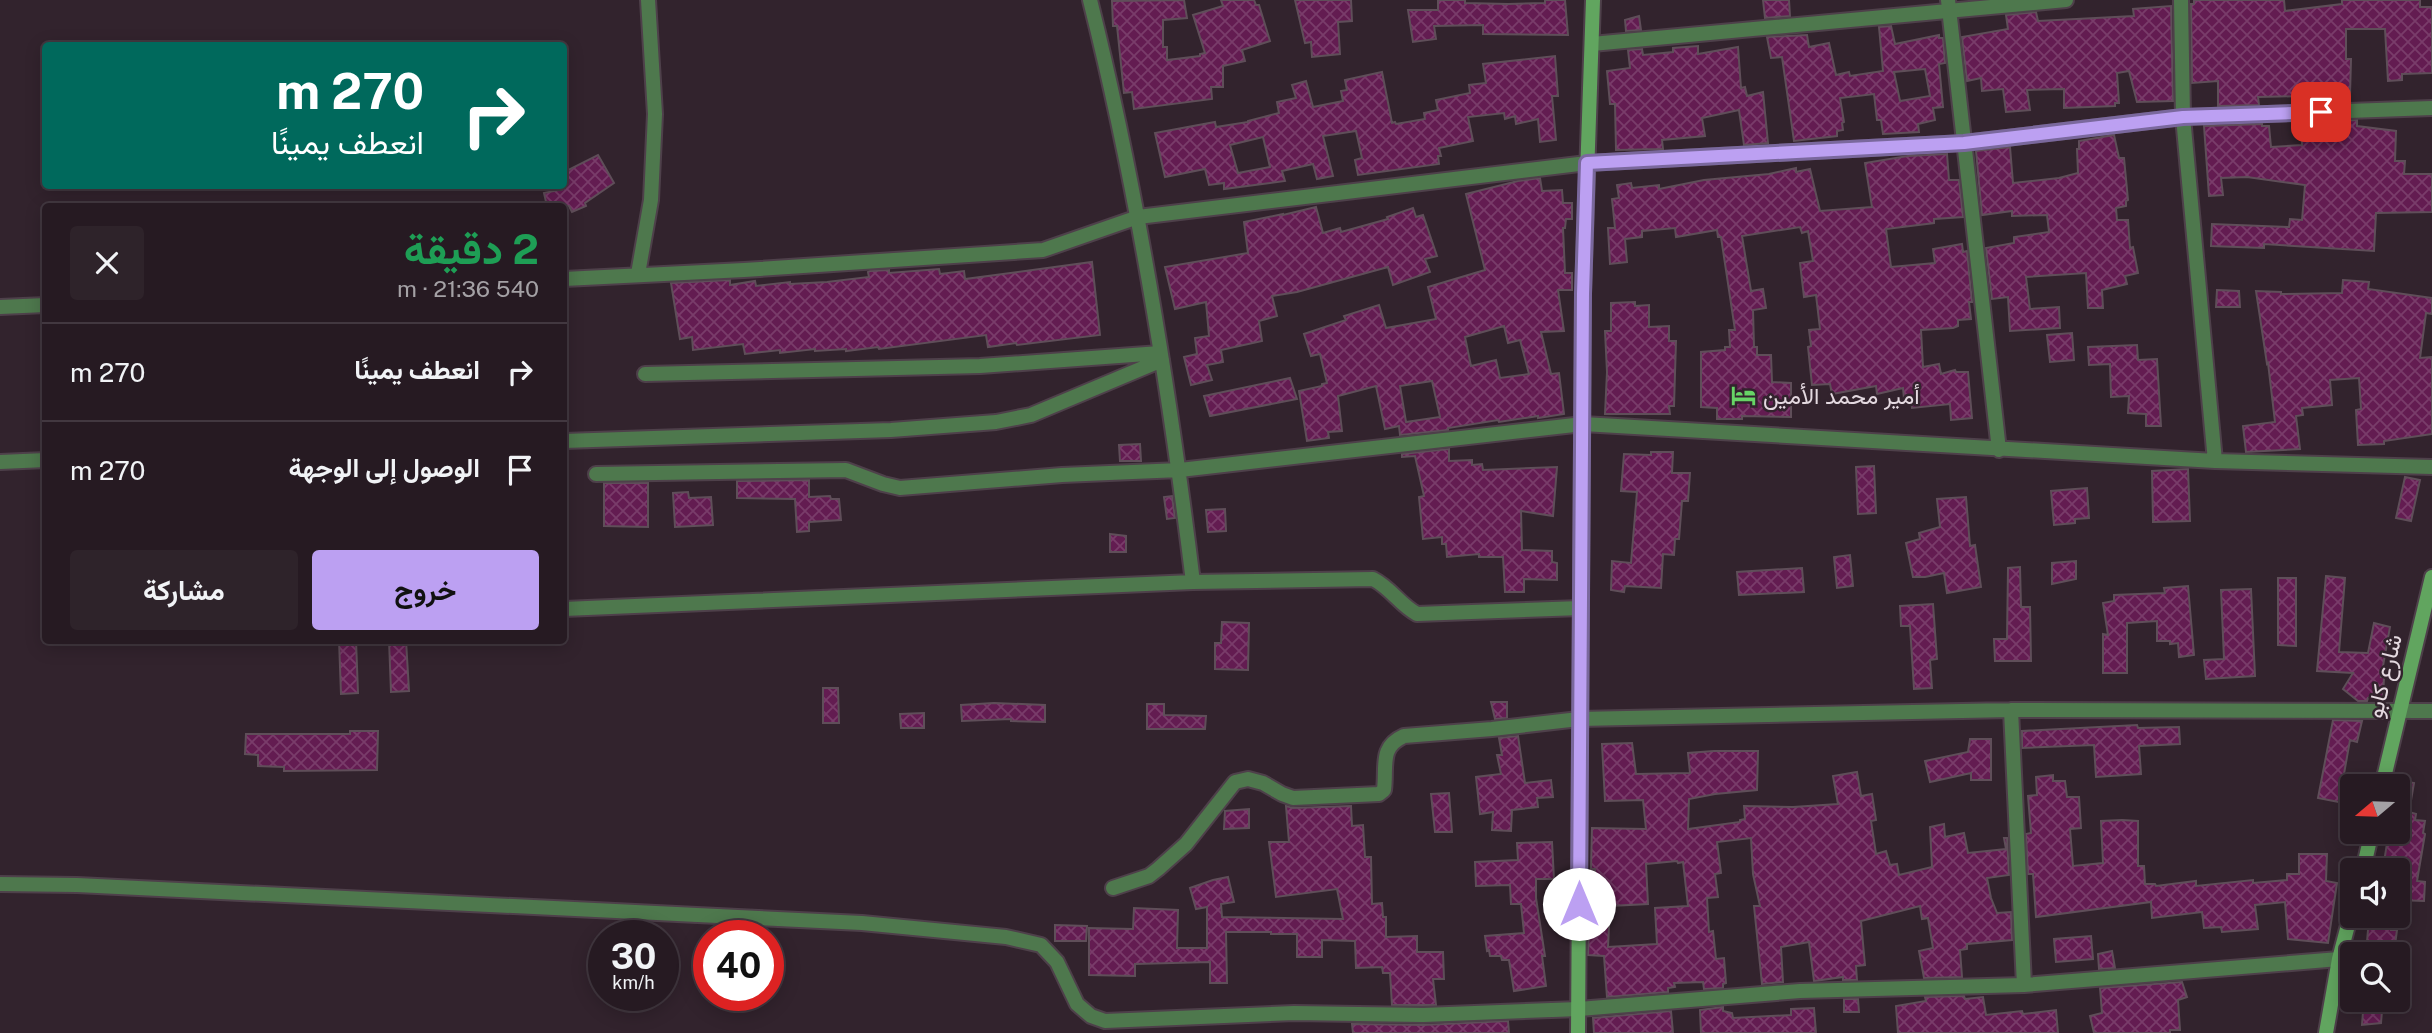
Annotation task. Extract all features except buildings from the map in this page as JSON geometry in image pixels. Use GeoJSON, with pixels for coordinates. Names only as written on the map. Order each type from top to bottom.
{"type":"FeatureCollection","features":[{"type":"Feature","properties":{"kind":"street"},"geometry":{"type":"LineString","coordinates":[[638,274],[651,200],[655,114],[648,0]]}},
{"type":"Feature","properties":{"kind":"street"},"geometry":{"type":"LineString","coordinates":[[1090,0],[1138,217],[1180,470],[1193,582]]}},
{"type":"Feature","properties":{"kind":"street"},"geometry":{"type":"LineString","coordinates":[[1578,1033],[1583,294],[1593,0]]}},
{"type":"Feature","properties":{"kind":"street"},"geometry":{"type":"LineString","coordinates":[[1592,44],[1948,5],[2066,0]]}},
{"type":"Feature","properties":{"kind":"street"},"geometry":{"type":"LineString","coordinates":[[2181,0],[2183,117],[2215,461]]}},
{"type":"Feature","properties":{"kind":"street"},"geometry":{"type":"LineString","coordinates":[[1948,5],[1999,450]]}},
{"type":"Feature","properties":{"kind":"street"},"geometry":{"type":"LineString","coordinates":[[567,279],[1043,250],[1138,217],[1587,163],[1964,143],[2183,117],[2432,108]]}},
{"type":"Feature","properties":{"kind":"street"},"geometry":{"type":"LineString","coordinates":[[0,307],[42,305]]}},
{"type":"Feature","properties":{"kind":"street"},"geometry":{"type":"LineString","coordinates":[[645,374],[980,366],[1161,357]]}},
{"type":"Feature","properties":{"kind":"street"},"geometry":{"type":"LineString","coordinates":[[567,441],[891,430],[996,422],[1031,415],[1161,357]]}},
{"type":"Feature","properties":{"kind":"street"},"geometry":{"type":"LineString","coordinates":[[596,474],[846,470],[900,488],[1062,475],[1180,470],[1583,424],[2215,461],[2432,467]]}},
{"type":"Feature","properties":{"kind":"street"},"geometry":{"type":"LineString","coordinates":[[0,462],[42,460]]}},
{"type":"Feature","properties":{"kind":"street","name":"شارع كابو"},"geometry":{"type":"LineString","coordinates":[[2385,774],[2432,577]]}},
{"type":"Feature","properties":{"kind":"street"},"geometry":{"type":"LineString","coordinates":[[567,609],[1193,582],[1373,579],[1387,586],[1408,609],[1417,614],[1581,608]]}},
{"type":"Feature","properties":{"kind":"street"},"geometry":{"type":"LineString","coordinates":[[2011,710],[2024,985]]}},
{"type":"Feature","properties":{"kind":"street"},"geometry":{"type":"LineString","coordinates":[[1113,888],[1149,876],[1158,869],[1186,844],[1235,782],[1248,779],[1293,798],[1379,794],[1384,790],[1386,751],[1391,741],[1404,736],[1579,719],[2011,710],[2432,711]]}},
{"type":"Feature","properties":{"kind":"street"},"geometry":{"type":"LineString","coordinates":[[0,884],[77,885],[862,923],[1006,937],[1041,945],[1057,962],[1077,1004],[1091,1016],[1105,1021],[1294,1013],[1423,1015],[1579,1009],[1800,990],[2024,985],[2339,959]]}},
{"type":"Feature","properties":{"kind":"street"},"geometry":{"type":"LineString","coordinates":[[2326,1033],[2347,928]]}},
{"type":"Feature","properties":{"kind":"place","name":"أمير محمد الأمين"},"geometry":{"type":"Point","coordinates":[1743,396]}},
{"type":"Feature","properties":{"kind":"route"},"geometry":{"type":"LineString","coordinates":[[1579,904],[1583,294],[1587,163],[1964,143],[2183,117],[2321,112]]}}]}
